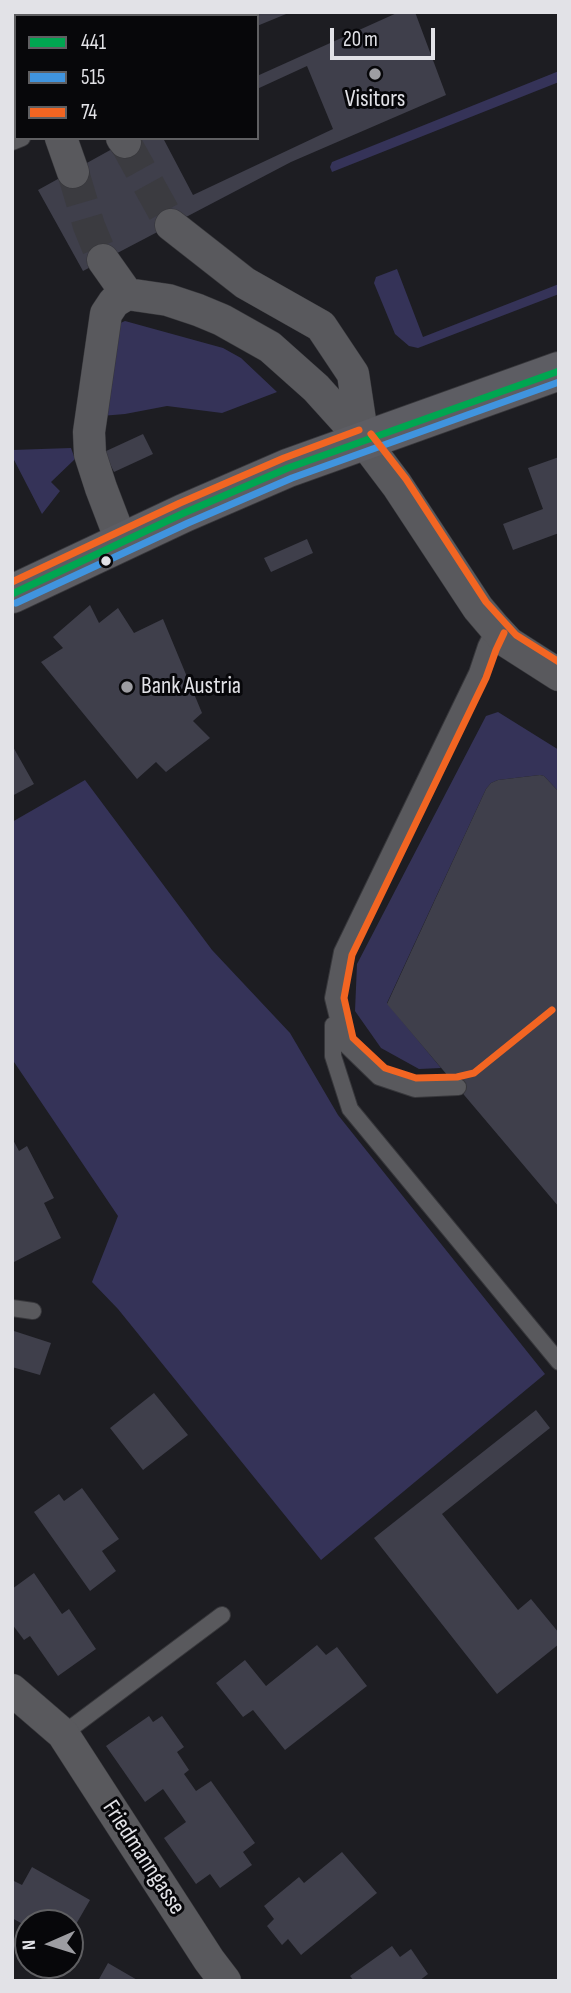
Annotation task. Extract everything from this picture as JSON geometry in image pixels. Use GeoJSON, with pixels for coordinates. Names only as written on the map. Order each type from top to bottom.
{"type":"FeatureCollection","features":[{"type":"Feature","properties":{"kind":"main road"},"geometry":{"type":"LineString","coordinates":[[12,594],[184,513],[288,468],[559,371]]}},
{"type":"Feature","properties":{"kind":"street"},"geometry":{"type":"LineString","coordinates":[[62,140],[73,172]]}},
{"type":"Feature","properties":{"kind":"street"},"geometry":{"type":"LineString","coordinates":[[171,225],[245,283],[321,326],[352,374],[363,440]]}},
{"type":"Feature","properties":{"kind":"street"},"geometry":{"type":"LineString","coordinates":[[103,260],[127,294]]}},
{"type":"Feature","properties":{"kind":"street"},"geometry":{"type":"LineString","coordinates":[[122,543],[90,454],[89,432],[106,314],[114,302],[127,294],[168,300],[198,310],[270,347],[316,388],[363,440],[397,485],[478,608],[495,628],[509,643],[559,675]]}},
{"type":"Feature","properties":{"kind":"street","name":"Friedmanngasse"},"geometry":{"type":"LineString","coordinates":[[12,1690],[63,1734],[225,1981]]}},
{"type":"Feature","properties":{"kind":"lane"},"geometry":{"type":"LineString","coordinates":[[495,628],[477,673],[342,952],[333,998],[333,1056],[350,1109],[559,1362]]}},
{"type":"Feature","properties":{"kind":"lane"},"geometry":{"type":"LineString","coordinates":[[333,998],[344,1043],[379,1077],[415,1089],[458,1087]]}},
{"type":"Feature","properties":{"kind":"lane"},"geometry":{"type":"LineString","coordinates":[[12,1308],[33,1311]]}},
{"type":"Feature","properties":{"kind":"lane"},"geometry":{"type":"LineString","coordinates":[[63,1734],[222,1615]]}},
{"type":"Feature","properties":{"kind":"shaded area"},"geometry":{"type":"Polygon","coordinates":[[[559,71],[559,82],[332,172],[332,162],[559,71]]]}},
{"type":"Feature","properties":{"kind":"shaded area"},"geometry":{"type":"Polygon","coordinates":[[[397,269],[423,337],[559,284],[559,294],[418,348],[409,346],[395,334],[374,283],[376,277],[397,269]]]}},
{"type":"Feature","properties":{"kind":"shaded area"},"geometry":{"type":"Polygon","coordinates":[[[125,321],[223,348],[241,358],[277,392],[222,413],[167,406],[101,416],[118,324],[125,321]]]}},
{"type":"Feature","properties":{"kind":"shaded area"},"geometry":{"type":"Polygon","coordinates":[[[71,448],[75,459],[51,482],[60,491],[42,514],[12,456],[12,450],[71,448]]]}},
{"type":"Feature","properties":{"kind":"shaded area"},"geometry":{"type":"Polygon","coordinates":[[[498,712],[559,750],[559,792],[540,775],[498,780],[486,789],[387,1003],[441,1068],[419,1069],[381,1048],[355,1011],[357,964],[486,716],[498,712]]]}},
{"type":"Feature","properties":{"kind":"shaded area"},"geometry":{"type":"Polygon","coordinates":[[[85,780],[212,950],[290,1033],[338,1115],[545,1374],[321,1560],[118,1309],[92,1282],[118,1216],[12,1059],[12,822],[85,780]]]}},
{"type":"Feature","properties":{"kind":"building"},"geometry":{"type":"Polygon","coordinates":[[[124,12],[291,12],[259,25],[259,14],[124,12]]]}},
{"type":"Feature","properties":{"kind":"building"},"geometry":{"type":"Polygon","coordinates":[[[399,12],[415,12],[446,95],[291,162],[83,271],[38,190],[128,140],[164,140],[193,195],[333,129],[307,66],[259,88],[259,75],[399,12]]]}},
{"type":"Feature","properties":{"kind":"building"},"geometry":{"type":"Polygon","coordinates":[[[143,434],[153,454],[114,472],[104,452],[143,434]]]}},
{"type":"Feature","properties":{"kind":"building"},"geometry":{"type":"Polygon","coordinates":[[[559,457],[559,533],[513,550],[503,524],[543,509],[528,468],[559,457]]]}},
{"type":"Feature","properties":{"kind":"building"},"geometry":{"type":"Polygon","coordinates":[[[307,539],[313,553],[271,572],[264,558],[307,539]]]}},
{"type":"Feature","properties":{"kind":"building","name":"Bank Austria"},"geometry":{"type":"Polygon","coordinates":[[[90,605],[99,623],[118,608],[134,633],[163,619],[202,713],[193,721],[210,738],[166,772],[156,762],[137,779],[41,662],[63,648],[53,637],[90,605]]]}},
{"type":"Feature","properties":{"kind":"building"},"geometry":{"type":"Polygon","coordinates":[[[12,745],[34,784],[12,796],[12,745]]]}},
{"type":"Feature","properties":{"kind":"building"},"geometry":{"type":"Polygon","coordinates":[[[540,775],[559,792],[559,1207],[387,1004],[486,789],[498,780],[540,775]]]}},
{"type":"Feature","properties":{"kind":"building"},"geometry":{"type":"Polygon","coordinates":[[[12,1138],[19,1151],[27,1146],[54,1198],[44,1203],[61,1238],[12,1263],[12,1138]]]}},
{"type":"Feature","properties":{"kind":"building"},"geometry":{"type":"Polygon","coordinates":[[[14,1331],[51,1343],[40,1375],[12,1367],[14,1331]]]}},
{"type":"Feature","properties":{"kind":"building"},"geometry":{"type":"Polygon","coordinates":[[[154,1393],[188,1435],[143,1470],[110,1428],[154,1393]]]}},
{"type":"Feature","properties":{"kind":"building"},"geometry":{"type":"Polygon","coordinates":[[[536,1410],[550,1428],[442,1514],[518,1610],[531,1599],[559,1633],[559,1644],[497,1694],[374,1538],[536,1410]]]}},
{"type":"Feature","properties":{"kind":"building"},"geometry":{"type":"Polygon","coordinates":[[[82,1488],[119,1539],[102,1551],[116,1571],[90,1591],[34,1512],[59,1494],[64,1501],[82,1488]]]}},
{"type":"Feature","properties":{"kind":"building"},"geometry":{"type":"Polygon","coordinates":[[[34,1573],[62,1614],[69,1609],[96,1649],[58,1676],[30,1636],[24,1640],[12,1624],[12,1589],[34,1573]]]}},
{"type":"Feature","properties":{"kind":"building"},"geometry":{"type":"Polygon","coordinates":[[[317,1645],[326,1655],[337,1647],[367,1686],[285,1750],[253,1710],[243,1717],[216,1683],[245,1660],[266,1686],[317,1645]]]}},
{"type":"Feature","properties":{"kind":"building"},"geometry":{"type":"Polygon","coordinates":[[[149,1716],[153,1722],[162,1716],[184,1747],[177,1752],[189,1770],[184,1774],[196,1791],[211,1781],[255,1843],[243,1852],[252,1865],[220,1888],[210,1874],[196,1884],[164,1838],[186,1822],[163,1789],[145,1802],[106,1746],[149,1716]]]}},
{"type":"Feature","properties":{"kind":"building"},"geometry":{"type":"Polygon","coordinates":[[[342,1852],[377,1893],[301,1955],[288,1939],[282,1945],[267,1926],[274,1919],[264,1906],[299,1877],[304,1883],[342,1852]]]}},
{"type":"Feature","properties":{"kind":"building"},"geometry":{"type":"Polygon","coordinates":[[[32,1867],[90,1900],[84,1910],[14,1909],[14,1919],[12,1885],[14,1881],[22,1885],[32,1867]]]}},
{"type":"Feature","properties":{"kind":"building"},"geometry":{"type":"Polygon","coordinates":[[[392,1946],[400,1957],[411,1949],[428,1974],[419,1981],[354,1981],[350,1976],[392,1946]]]}},
{"type":"Feature","properties":{"kind":"building"},"geometry":{"type":"Polygon","coordinates":[[[108,1963],[139,1981],[98,1981],[108,1963]]]}},
{"type":"Feature","properties":{"kind":"tunnel"},"geometry":{"type":"LineString","coordinates":[[125,142],[171,225]]}},
{"type":"Feature","properties":{"kind":"tunnel"},"geometry":{"type":"LineString","coordinates":[[73,172],[89,226],[103,260]]}},
{"type":"Feature","properties":{"kind":"transit line","name":"441"},"geometry":{"type":"LineString","coordinates":[[12,594],[184,513],[288,468],[559,371]]}},
{"type":"Feature","properties":{"kind":"transit line","name":"515"},"geometry":{"type":"LineString","coordinates":[[16,603],[292,478],[559,382]]}},
{"type":"Feature","properties":{"kind":"transit line","name":"74"},"geometry":{"type":"LineString","coordinates":[[12,582],[180,503],[284,458],[359,430]]}},
{"type":"Feature","properties":{"kind":"transit line","name":"74"},"geometry":{"type":"LineString","coordinates":[[371,434],[406,479],[486,602],[516,635],[559,662]]}},
{"type":"Feature","properties":{"kind":"transit line","name":"74"},"geometry":{"type":"LineString","coordinates":[[504,633],[486,678],[352,955],[344,998],[353,1038],[385,1068],[416,1078],[457,1077],[474,1073],[552,1010]]}},
{"type":"Feature","properties":{"kind":"place","name":"Visitors"},"geometry":{"type":"Point","coordinates":[375,74]}},
{"type":"Feature","properties":{"kind":"place","name":"Bank Austria"},"geometry":{"type":"Point","coordinates":[127,687]}}]}
